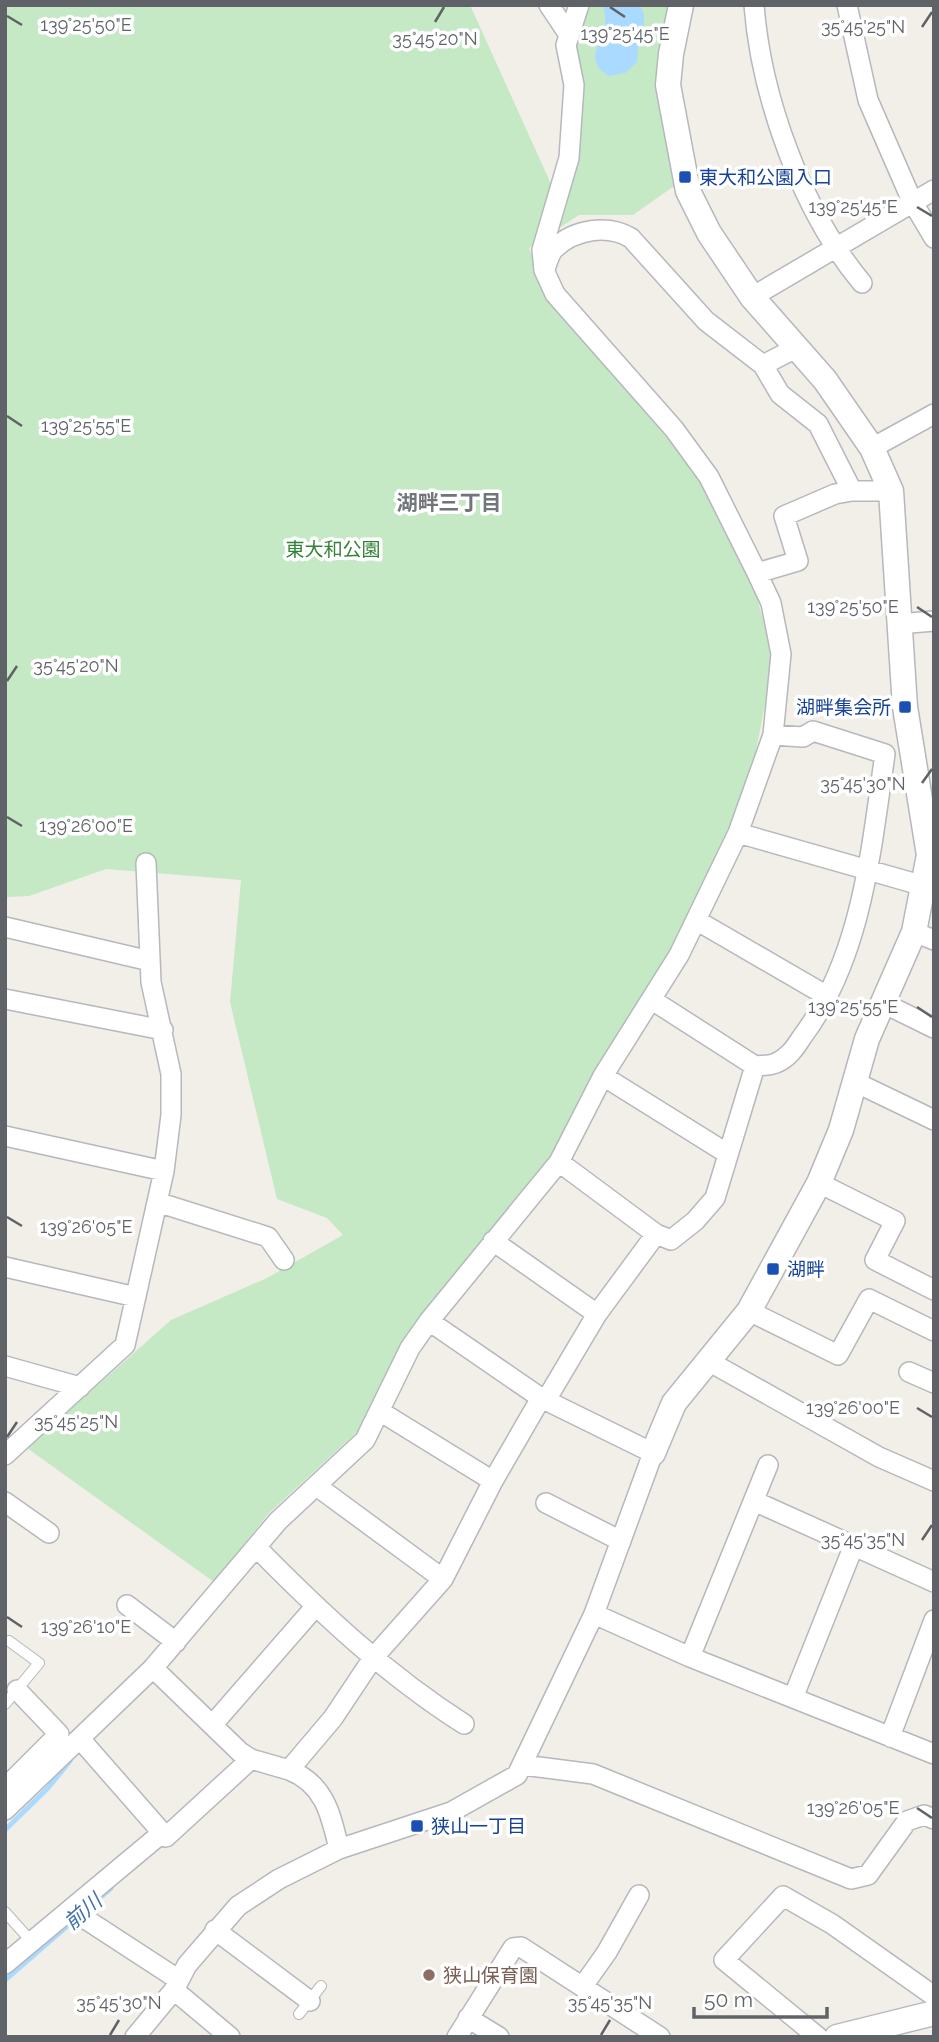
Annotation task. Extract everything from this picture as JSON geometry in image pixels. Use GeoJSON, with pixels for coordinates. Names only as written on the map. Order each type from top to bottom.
{"type":"FeatureCollection","features":[{"type":"Feature","properties":{"kind":"street"},"geometry":{"type":"LineString","coordinates":[[549,5],[569,36]]}},
{"type":"Feature","properties":{"kind":"street"},"geometry":{"type":"LineString","coordinates":[[5,1810],[81,1740],[153,1668],[278,1521],[318,1487],[365,1440],[410,1348],[559,1162],[603,1076],[652,1000],[696,920],[738,833],[773,735],[781,654],[771,603],[757,573],[709,477],[674,429],[555,294],[544,270],[542,250],[569,158],[574,74],[566,45],[579,5]]}},
{"type":"Feature","properties":{"kind":"street"},"geometry":{"type":"LineString","coordinates":[[135,2037],[215,1930],[238,1906],[279,1879],[339,1849],[451,1812],[509,1781],[523,1765],[594,1614],[674,1403],[749,1311],[819,1183],[841,1130],[867,1039],[883,1003],[924,936],[924,886],[931,856],[905,707],[891,491],[872,448],[825,380],[752,297],[709,233],[688,191],[668,85],[681,5]]}},
{"type":"Feature","properties":{"kind":"street"},"geometry":{"type":"LineString","coordinates":[[754,5],[762,67],[776,116],[814,208],[836,247],[862,283]]}},
{"type":"Feature","properties":{"kind":"street"},"geometry":{"type":"LineString","coordinates":[[847,5],[868,100],[912,201],[934,238]]}},
{"type":"Feature","properties":{"kind":"street"},"geometry":{"type":"LineString","coordinates":[[752,297],[934,190]]}},
{"type":"Feature","properties":{"kind":"street"},"geometry":{"type":"LineString","coordinates":[[544,270],[553,250],[583,232],[618,230],[631,238],[706,321],[763,365],[780,394],[818,424],[852,491]]}},
{"type":"Feature","properties":{"kind":"street"},"geometry":{"type":"LineString","coordinates":[[763,365],[796,348]]}},
{"type":"Feature","properties":{"kind":"street"},"geometry":{"type":"LineString","coordinates":[[872,448],[934,414]]}},
{"type":"Feature","properties":{"kind":"street"},"geometry":{"type":"LineString","coordinates":[[757,573],[798,561],[784,516],[835,494],[891,491]]}},
{"type":"Feature","properties":{"kind":"street"},"geometry":{"type":"LineString","coordinates":[[898,624],[934,621]]}},
{"type":"Feature","properties":{"kind":"street"},"geometry":{"type":"LineString","coordinates":[[652,1000],[755,1066],[774,1064],[789,1055],[811,1026],[827,996],[848,948],[865,871],[885,754],[813,731],[803,737],[773,735]]}},
{"type":"Feature","properties":{"kind":"street"},"geometry":{"type":"LineString","coordinates":[[738,833],[924,886]]}},
{"type":"Feature","properties":{"kind":"street"},"geometry":{"type":"LineString","coordinates":[[5,1455],[125,1345],[164,1171],[171,1115],[171,1087],[163,1030],[151,982],[146,863]]}},
{"type":"Feature","properties":{"kind":"street"},"geometry":{"type":"LineString","coordinates":[[696,920],[827,996]]}},
{"type":"Feature","properties":{"kind":"street"},"geometry":{"type":"LineString","coordinates":[[5,927],[150,961]]}},
{"type":"Feature","properties":{"kind":"street"},"geometry":{"type":"LineString","coordinates":[[5,999],[163,1030]]}},
{"type":"Feature","properties":{"kind":"street"},"geometry":{"type":"LineString","coordinates":[[883,1003],[934,1028]]}},
{"type":"Feature","properties":{"kind":"street"},"geometry":{"type":"LineString","coordinates":[[559,1162],[656,1234],[671,1240],[695,1221],[715,1198],[755,1066]]}},
{"type":"Feature","properties":{"kind":"street"},"geometry":{"type":"LineString","coordinates":[[603,1076],[729,1154]]}},
{"type":"Feature","properties":{"kind":"street"},"geometry":{"type":"LineString","coordinates":[[855,1082],[934,1120]]}},
{"type":"Feature","properties":{"kind":"street"},"geometry":{"type":"LineString","coordinates":[[5,1136],[164,1171]]}},
{"type":"Feature","properties":{"kind":"street"},"geometry":{"type":"LineString","coordinates":[[819,1183],[895,1221],[875,1260],[934,1290]]}},
{"type":"Feature","properties":{"kind":"street"},"geometry":{"type":"LineString","coordinates":[[157,1202],[268,1237],[285,1260]]}},
{"type":"Feature","properties":{"kind":"street"},"geometry":{"type":"LineString","coordinates":[[289,1770],[333,1718],[373,1658],[443,1579],[493,1481],[597,1314],[656,1234]]}},
{"type":"Feature","properties":{"kind":"street"},"geometry":{"type":"LineString","coordinates":[[494,1241],[597,1314]]}},
{"type":"Feature","properties":{"kind":"street"},"geometry":{"type":"LineString","coordinates":[[5,1267],[136,1297]]}},
{"type":"Feature","properties":{"kind":"street"},"geometry":{"type":"LineString","coordinates":[[749,1311],[838,1355],[869,1299],[934,1331]]}},
{"type":"Feature","properties":{"kind":"street"},"geometry":{"type":"LineString","coordinates":[[429,1321],[544,1399],[653,1453]]}},
{"type":"Feature","properties":{"kind":"street"},"geometry":{"type":"LineString","coordinates":[[710,1362],[879,1457],[934,1481]]}},
{"type":"Feature","properties":{"kind":"street"},"geometry":{"type":"LineString","coordinates":[[5,1366],[80,1387]]}},
{"type":"Feature","properties":{"kind":"street"},"geometry":{"type":"LineString","coordinates":[[909,1372],[934,1383]]}},
{"type":"Feature","properties":{"kind":"street"},"geometry":{"type":"LineString","coordinates":[[381,1412],[493,1481]]}},
{"type":"Feature","properties":{"kind":"street"},"geometry":{"type":"LineString","coordinates":[[690,1657],[768,1465]]}},
{"type":"Feature","properties":{"kind":"street"},"geometry":{"type":"LineString","coordinates":[[318,1487],[443,1579]]}},
{"type":"Feature","properties":{"kind":"street"},"geometry":{"type":"LineString","coordinates":[[754,1501],[934,1582]]}},
{"type":"Feature","properties":{"kind":"street"},"geometry":{"type":"LineString","coordinates":[[5,1502],[49,1533]]}},
{"type":"Feature","properties":{"kind":"street"},"geometry":{"type":"LineString","coordinates":[[545,1503],[621,1541]]}},
{"type":"Feature","properties":{"kind":"street"},"geometry":{"type":"LineString","coordinates":[[793,1698],[854,1545]]}},
{"type":"Feature","properties":{"kind":"street"},"geometry":{"type":"LineString","coordinates":[[257,1548],[316,1607],[373,1658],[464,1724]]}},
{"type":"Feature","properties":{"kind":"street"},"geometry":{"type":"LineString","coordinates":[[127,1605],[176,1642]]}},
{"type":"Feature","properties":{"kind":"street"},"geometry":{"type":"LineString","coordinates":[[214,1723],[316,1607]]}},
{"type":"Feature","properties":{"kind":"street"},"geometry":{"type":"LineString","coordinates":[[594,1614],[690,1657],[934,1754]]}},
{"type":"Feature","properties":{"kind":"street"},"geometry":{"type":"LineString","coordinates":[[890,1737],[934,1620]]}},
{"type":"Feature","properties":{"kind":"street"},"geometry":{"type":"LineString","coordinates":[[153,1668],[214,1723],[240,1752],[251,1759],[304,1776],[326,1800],[339,1849]]}},
{"type":"Feature","properties":{"kind":"street"},"geometry":{"type":"LineString","coordinates":[[5,1788],[60,1734],[11,1697]]}},
{"type":"Feature","properties":{"kind":"street"},"geometry":{"type":"LineString","coordinates":[[81,1740],[166,1837],[251,1759]]}},
{"type":"Feature","properties":{"kind":"street"},"geometry":{"type":"LineString","coordinates":[[523,1765],[593,1774],[851,1879],[868,1875],[907,1821],[924,1815],[934,1819]]}},
{"type":"Feature","properties":{"kind":"street"},"geometry":{"type":"LineString","coordinates":[[5,1965],[31,1941],[81,1913],[162,1833]]}},
{"type":"Feature","properties":{"kind":"street"},"geometry":{"type":"LineString","coordinates":[[583,1986],[639,1895]]}},
{"type":"Feature","properties":{"kind":"street"},"geometry":{"type":"LineString","coordinates":[[818,2037],[724,1960],[783,1896],[832,1924],[934,1996]]}},
{"type":"Feature","properties":{"kind":"street"},"geometry":{"type":"LineString","coordinates":[[81,1913],[176,1985],[230,2037]]}},
{"type":"Feature","properties":{"kind":"street"},"geometry":{"type":"LineString","coordinates":[[215,1930],[310,2000]]}},
{"type":"Feature","properties":{"kind":"street"},"geometry":{"type":"LineString","coordinates":[[457,2037],[513,1948],[521,1947],[660,2037]]}},
{"type":"Feature","properties":{"kind":"street"},"geometry":{"type":"LineString","coordinates":[[837,2037],[934,2013]]}},
{"type":"Feature","properties":{"kind":"street"},"geometry":{"type":"LineString","coordinates":[[468,2018],[499,2037]]}},
{"type":"Feature","properties":{"kind":"lane"},"geometry":{"type":"LineString","coordinates":[[9,1641],[39,1663],[11,1697]]}},
{"type":"Feature","properties":{"kind":"lane"},"geometry":{"type":"LineString","coordinates":[[5,1912],[31,1941]]}},
{"type":"Feature","properties":{"kind":"green space","name":"東大和公園"},"geometry":{"type":"Polygon","coordinates":[[[5,5],[470,5],[561,206],[581,117],[584,80],[570,45],[586,5],[673,5],[677,184],[633,215],[579,215],[529,248],[543,288],[700,478],[752,580],[774,659],[750,781],[673,946],[550,1156],[403,1341],[358,1431],[269,1513],[214,1582],[27,1448],[171,1320],[267,1278],[343,1235],[327,1218],[277,1199],[230,1002],[241,880],[106,869],[29,896],[5,897],[5,5]]]}},
{"type":"Feature","properties":{"kind":"water"},"geometry":{"type":"Polygon","coordinates":[[[603,5],[639,5],[644,13],[637,62],[625,73],[609,76],[596,62],[596,52],[605,26],[603,5]]]}},
{"type":"Feature","properties":{"kind":"waterway","name":"前川"},"geometry":{"type":"LineString","coordinates":[[5,1830],[48,1788],[70,1761]]}},
{"type":"Feature","properties":{"kind":"waterway","name":"前川"},"geometry":{"type":"LineString","coordinates":[[5,1980],[111,1888]]}},
{"type":"Feature","properties":{"kind":"place","name":"東大和公園入口"},"geometry":{"type":"Point","coordinates":[685,177]}},
{"type":"Feature","properties":{"kind":"place","name":"湖畔集会所"},"geometry":{"type":"Point","coordinates":[905,707]}},
{"type":"Feature","properties":{"kind":"place","name":"湖畔"},"geometry":{"type":"Point","coordinates":[773,1269]}},
{"type":"Feature","properties":{"kind":"place","name":"狭山一丁目"},"geometry":{"type":"Point","coordinates":[417,1826]}},
{"type":"Feature","properties":{"kind":"place","name":"狭山保育園"},"geometry":{"type":"Point","coordinates":[429,1975]}},
{"type":"Feature","properties":{"kind":"district","name":"湖畔三丁目"},"geometry":{"type":"Point","coordinates":[449,503]}}]}
